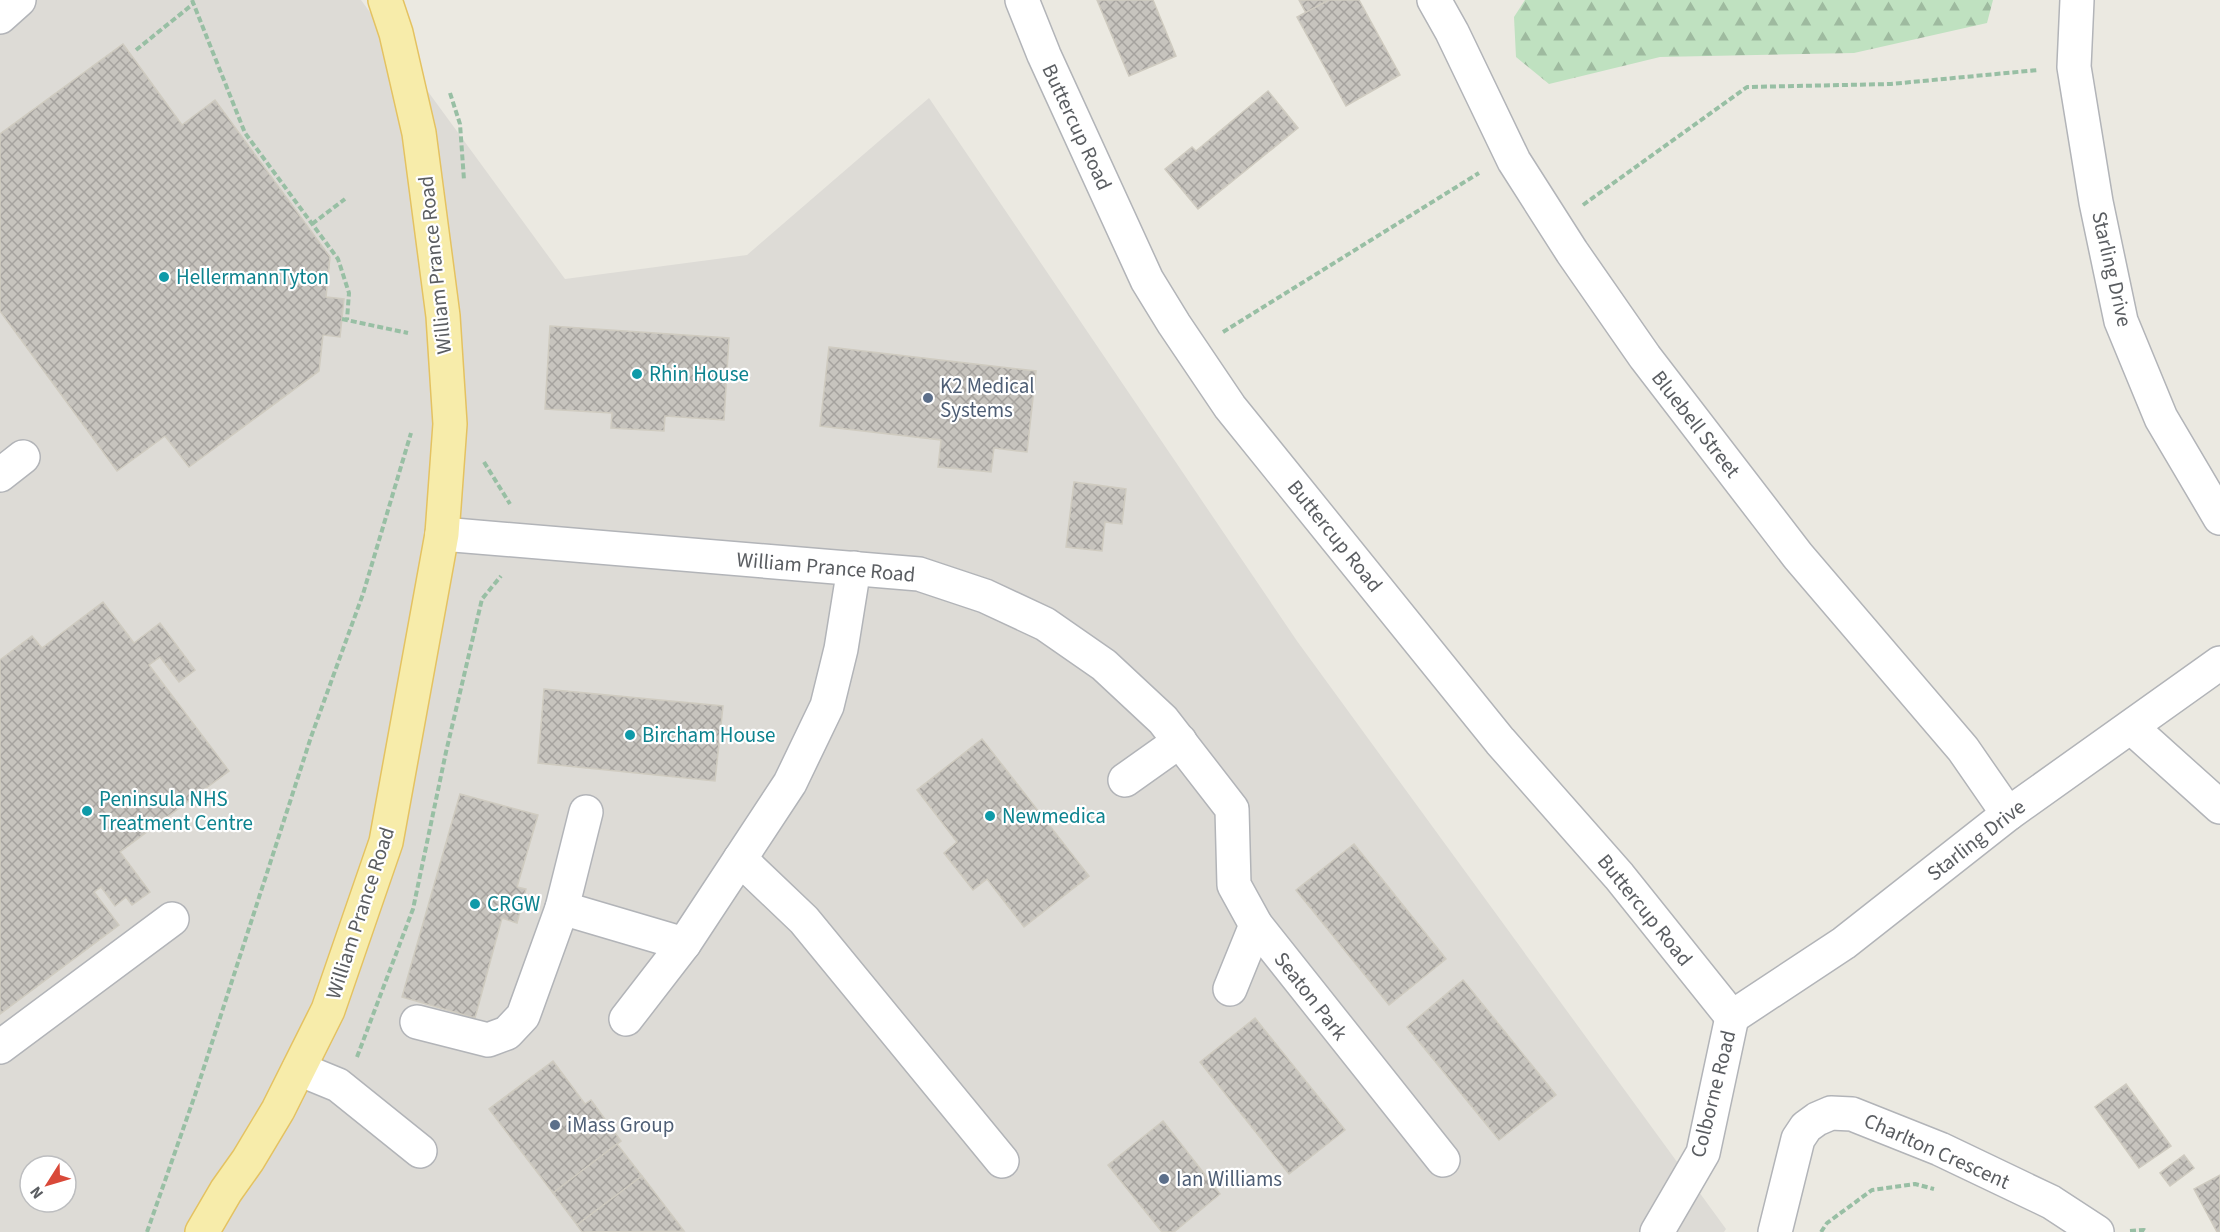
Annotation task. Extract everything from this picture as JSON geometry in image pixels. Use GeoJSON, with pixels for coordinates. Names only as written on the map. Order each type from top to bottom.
{"type":"FeatureCollection","features":[{"type":"Feature","properties":{"kind":"main road","name":"William Prance Road"},"geometry":{"type":"LineString","coordinates":[[202,1230],[254,1150],[299,1069],[328,1010],[386,842],[442,534],[450,424],[443,316],[419,133],[396,33],[385,0]]}},
{"type":"Feature","properties":{"kind":"street"},"geometry":{"type":"LineString","coordinates":[[0,17],[19,0]]}},
{"type":"Feature","properties":{"kind":"street","name":"Buttercup Road"},"geometry":{"type":"LineString","coordinates":[[1022,0],[1044,55],[1147,280],[1230,407],[1500,741],[1619,876],[1732,1017]]}},
{"type":"Feature","properties":{"kind":"street","name":"Bluebell Street"},"geometry":{"type":"LineString","coordinates":[[1434,0],[1511,153],[1555,225],[1645,357],[1798,556],[1963,749],[2008,814]]}},
{"type":"Feature","properties":{"kind":"street","name":"Starling Drive"},"geometry":{"type":"LineString","coordinates":[[2077,0],[2074,67],[2096,202],[2121,321],[2161,418],[2220,518]]}},
{"type":"Feature","properties":{"kind":"street","name":"William Prance Road"},"geometry":{"type":"LineString","coordinates":[[442,534],[919,574],[985,596],[1045,624],[1104,665],[1163,720],[1232,809]]}},
{"type":"Feature","properties":{"kind":"street"},"geometry":{"type":"LineString","coordinates":[[626,1019],[684,944],[790,783],[827,706],[841,649],[854,568]]}},
{"type":"Feature","properties":{"kind":"street","name":"Starling Drive"},"geometry":{"type":"LineString","coordinates":[[1732,1017],[1844,943],[2008,814],[2220,663]]}},
{"type":"Feature","properties":{"kind":"street"},"geometry":{"type":"LineString","coordinates":[[2131,727],[2220,807]]}},
{"type":"Feature","properties":{"kind":"street"},"geometry":{"type":"LineString","coordinates":[[1125,780],[1180,741]]}},
{"type":"Feature","properties":{"kind":"street","name":"Seaton Park"},"geometry":{"type":"LineString","coordinates":[[1232,809],[1234,885],[1256,925],[1443,1160]]}},
{"type":"Feature","properties":{"kind":"street"},"geometry":{"type":"LineString","coordinates":[[417,1022],[488,1040],[507,1033],[523,1016],[562,908],[586,812]]}},
{"type":"Feature","properties":{"kind":"street"},"geometry":{"type":"LineString","coordinates":[[740,859],[804,920],[1002,1161]]}},
{"type":"Feature","properties":{"kind":"street"},"geometry":{"type":"LineString","coordinates":[[562,908],[684,944]]}},
{"type":"Feature","properties":{"kind":"street"},"geometry":{"type":"LineString","coordinates":[[0,1047],[172,919]]}},
{"type":"Feature","properties":{"kind":"street"},"geometry":{"type":"LineString","coordinates":[[1230,989],[1256,925]]}},
{"type":"Feature","properties":{"kind":"street","name":"Colborne Road"},"geometry":{"type":"LineString","coordinates":[[1657,1232],[1703,1153],[1732,1017]]}},
{"type":"Feature","properties":{"kind":"street"},"geometry":{"type":"LineString","coordinates":[[299,1069],[338,1085],[420,1151]]}},
{"type":"Feature","properties":{"kind":"street","name":"Charlton Crescent"},"geometry":{"type":"LineString","coordinates":[[1775,1232],[1798,1139],[1806,1127],[1817,1119],[1831,1113],[1842,1113],[1852,1114],[1940,1149],[2051,1202],[2097,1232]]}},
{"type":"Feature","properties":{"kind":"path"},"geometry":{"type":"LineString","coordinates":[[136,50],[192,2],[245,133],[338,260],[350,293],[344,319],[412,333]]}},
{"type":"Feature","properties":{"kind":"path"},"geometry":{"type":"LineString","coordinates":[[1555,225],[1747,87],[1891,84],[2074,67]]}},
{"type":"Feature","properties":{"kind":"path"},"geometry":{"type":"LineString","coordinates":[[1192,351],[1511,153]]}},
{"type":"Feature","properties":{"kind":"path"},"geometry":{"type":"LineString","coordinates":[[312,224],[345,199]]}},
{"type":"Feature","properties":{"kind":"path"},"geometry":{"type":"LineString","coordinates":[[147,1232],[150,1230],[195,1095],[311,737],[363,594],[409,438]]}},
{"type":"Feature","properties":{"kind":"path"},"geometry":{"type":"LineString","coordinates":[[1821,1232],[1827,1223],[1872,1190],[1915,1184],[1937,1190]]}},
{"type":"Feature","properties":{"kind":"shaded area"},"geometry":{"type":"Polygon","coordinates":[[[0,0],[361,0],[565,279],[747,255],[929,98],[1297,641],[1726,1229],[1724,1232],[0,1232],[0,0]]]}},
{"type":"Feature","properties":{"kind":"green space"},"geometry":{"type":"Polygon","coordinates":[[[1525,0],[1993,0],[1987,23],[1854,53],[1660,57],[1549,84],[1516,57],[1514,17],[1525,0]]]}},
{"type":"Feature","properties":{"kind":"building"},"geometry":{"type":"Polygon","coordinates":[[[1097,0],[1153,0],[1176,56],[1129,76],[1097,0]]]}},
{"type":"Feature","properties":{"kind":"building"},"geometry":{"type":"Polygon","coordinates":[[[1299,0],[1329,0],[1306,13],[1299,0]]]}},
{"type":"Feature","properties":{"kind":"building"},"geometry":{"type":"Polygon","coordinates":[[[1329,0],[1359,0],[1400,75],[1346,106],[1297,17],[1329,0]]]}},
{"type":"Feature","properties":{"kind":"building","name":"HellermannTyton"},"geometry":{"type":"Polygon","coordinates":[[[123,44],[182,125],[215,100],[330,257],[326,297],[344,299],[340,337],[323,335],[319,371],[189,467],[165,436],[117,471],[0,311],[0,134],[123,44]]]}},
{"type":"Feature","properties":{"kind":"building"},"geometry":{"type":"Polygon","coordinates":[[[1268,91],[1298,128],[1198,209],[1165,169],[1192,147],[1196,151],[1268,91]]]}},
{"type":"Feature","properties":{"kind":"building","name":"Rhin House"},"geometry":{"type":"Polygon","coordinates":[[[550,326],[729,338],[724,420],[665,416],[664,431],[611,428],[612,413],[545,409],[550,326]]]}},
{"type":"Feature","properties":{"kind":"building","name":"K2 Medical Systems"},"geometry":{"type":"Polygon","coordinates":[[[829,347],[1036,371],[1027,452],[994,448],[991,472],[938,467],[941,440],[820,426],[829,347]]]}},
{"type":"Feature","properties":{"kind":"building"},"geometry":{"type":"Polygon","coordinates":[[[1074,482],[1126,489],[1122,524],[1105,522],[1102,551],[1066,547],[1074,482]]]}},
{"type":"Feature","properties":{"kind":"building","name":"Peninsula NHS Treatment Centre"},"geometry":{"type":"Polygon","coordinates":[[[103,602],[134,643],[160,623],[195,670],[179,682],[160,657],[149,665],[229,771],[120,852],[150,892],[132,905],[126,897],[115,906],[101,887],[94,892],[119,925],[0,1014],[0,660],[32,636],[42,648],[103,602]]]}},
{"type":"Feature","properties":{"kind":"building","name":"Bircham House"},"geometry":{"type":"Polygon","coordinates":[[[544,689],[723,706],[715,781],[538,763],[544,689]]]}},
{"type":"Feature","properties":{"kind":"building","name":"Newmedica"},"geometry":{"type":"Polygon","coordinates":[[[982,739],[1089,876],[1024,927],[987,879],[973,890],[944,853],[957,842],[917,790],[982,739]]]}},
{"type":"Feature","properties":{"kind":"building","name":"CRGW"},"geometry":{"type":"Polygon","coordinates":[[[460,794],[538,815],[517,887],[526,889],[517,923],[502,918],[475,1018],[402,997],[460,794]]]}},
{"type":"Feature","properties":{"kind":"building"},"geometry":{"type":"Polygon","coordinates":[[[1354,844],[1446,959],[1389,1005],[1296,890],[1354,844]]]}},
{"type":"Feature","properties":{"kind":"building"},"geometry":{"type":"Polygon","coordinates":[[[1463,980],[1556,1095],[1499,1140],[1407,1027],[1463,980]]]}},
{"type":"Feature","properties":{"kind":"building"},"geometry":{"type":"Polygon","coordinates":[[[1255,1018],[1345,1130],[1289,1174],[1200,1062],[1255,1018]]]}},
{"type":"Feature","properties":{"kind":"building","name":"iMass Group"},"geometry":{"type":"Polygon","coordinates":[[[553,1061],[585,1104],[591,1100],[621,1141],[553,1193],[489,1109],[553,1061]]]}},
{"type":"Feature","properties":{"kind":"building"},"geometry":{"type":"Polygon","coordinates":[[[2126,1084],[2171,1146],[2139,1168],[2095,1107],[2126,1084]]]}},
{"type":"Feature","properties":{"kind":"building","name":"Ian Williams"},"geometry":{"type":"Polygon","coordinates":[[[1163,1121],[1220,1194],[1174,1232],[1162,1232],[1108,1165],[1163,1121]]]}},
{"type":"Feature","properties":{"kind":"building"},"geometry":{"type":"Polygon","coordinates":[[[617,1144],[642,1176],[577,1225],[553,1193],[617,1144]]]}},
{"type":"Feature","properties":{"kind":"building"},"geometry":{"type":"Polygon","coordinates":[[[2184,1155],[2194,1168],[2170,1186],[2160,1173],[2184,1155]]]}},
{"type":"Feature","properties":{"kind":"building"},"geometry":{"type":"Polygon","coordinates":[[[2220,1175],[2220,1232],[2217,1232],[2194,1189],[2220,1175]]]}},
{"type":"Feature","properties":{"kind":"building"},"geometry":{"type":"Polygon","coordinates":[[[642,1176],[684,1231],[582,1232],[577,1225],[642,1176]]]}},
{"type":"Feature","properties":{"kind":"place","name":"HellermannTyton"},"geometry":{"type":"Point","coordinates":[164,277]}},
{"type":"Feature","properties":{"kind":"place","name":"Rhin House"},"geometry":{"type":"Point","coordinates":[637,374]}},
{"type":"Feature","properties":{"kind":"place","name":"K2 Medical Systems"},"geometry":{"type":"Point","coordinates":[928,398]}},
{"type":"Feature","properties":{"kind":"place","name":"Bircham House"},"geometry":{"type":"Point","coordinates":[630,735]}},
{"type":"Feature","properties":{"kind":"place","name":"Peninsula NHS Treatment Centre"},"geometry":{"type":"Point","coordinates":[87,811]}},
{"type":"Feature","properties":{"kind":"place","name":"Newmedica"},"geometry":{"type":"Point","coordinates":[990,816]}},
{"type":"Feature","properties":{"kind":"place","name":"CRGW"},"geometry":{"type":"Point","coordinates":[475,904]}},
{"type":"Feature","properties":{"kind":"place","name":"iMass Group"},"geometry":{"type":"Point","coordinates":[555,1125]}},
{"type":"Feature","properties":{"kind":"place","name":"Ian Williams"},"geometry":{"type":"Point","coordinates":[1164,1179]}}]}
